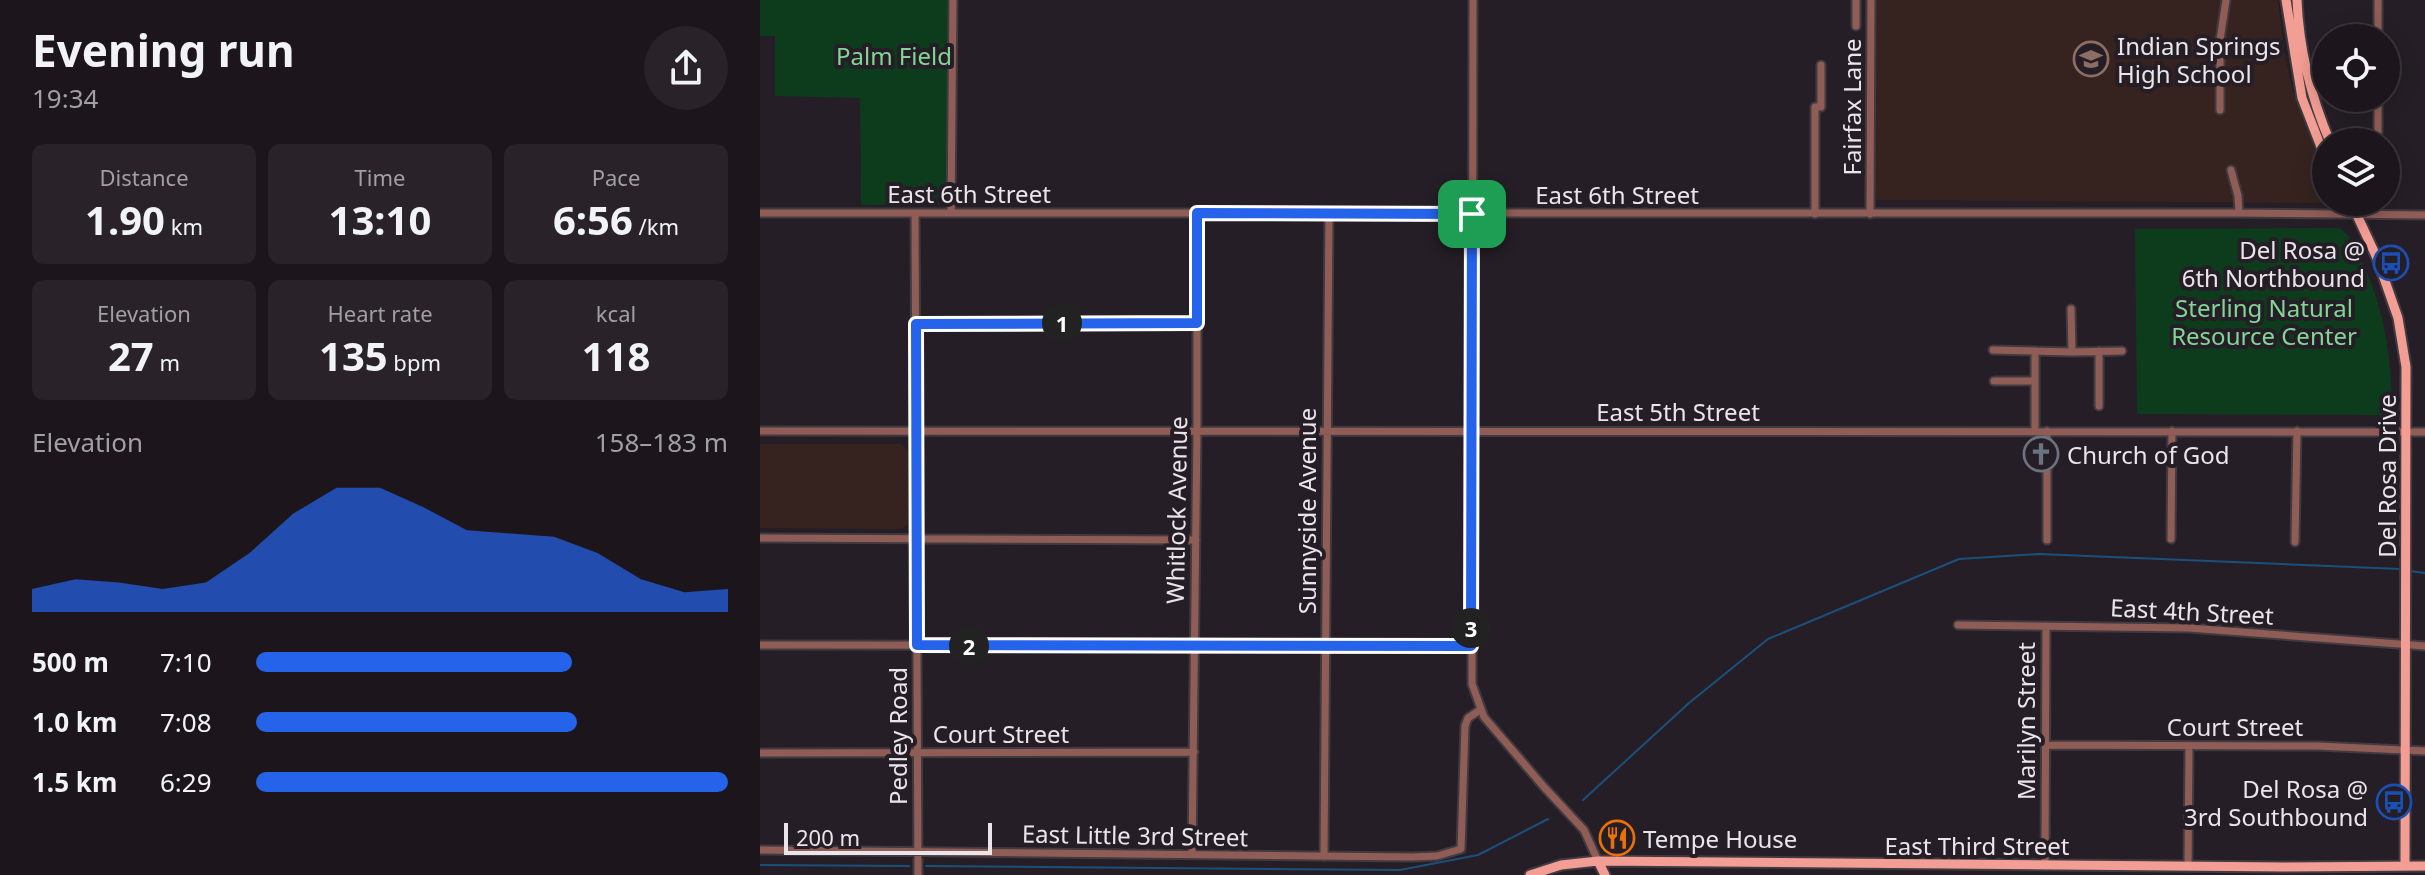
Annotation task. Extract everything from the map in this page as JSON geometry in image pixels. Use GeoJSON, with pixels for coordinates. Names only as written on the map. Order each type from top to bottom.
{"type":"FeatureCollection","features":[{"type":"Feature","properties":{"kind":"main road"},"geometry":{"type":"LineString","coordinates":[[2286,0],[2302,98],[2314,128]]}},
{"type":"Feature","properties":{"kind":"main road"},"geometry":{"type":"LineString","coordinates":[[2297,0],[2298,28],[2305,63],[2325,128]]}},
{"type":"Feature","properties":{"kind":"main road","name":"Del Rosa Drive"},"geometry":{"type":"LineString","coordinates":[[2359,216],[2398,318],[2406,367],[2404,872]]}},
{"type":"Feature","properties":{"kind":"main road"},"geometry":{"type":"LineString","coordinates":[[1595,875],[1598,861]]}},
{"type":"Feature","properties":{"kind":"main road"},"geometry":{"type":"LineString","coordinates":[[1598,861],[1605,875]]}},
{"type":"Feature","properties":{"kind":"main road","name":"East Third Street"},"geometry":{"type":"LineString","coordinates":[[1530,875],[1561,865],[1598,861],[2188,866],[2404,872],[2425,866]]}},
{"type":"Feature","properties":{"kind":"street"},"geometry":{"type":"LineString","coordinates":[[951,213],[953,0]]}},
{"type":"Feature","properties":{"kind":"street"},"geometry":{"type":"LineString","coordinates":[[1473,0],[1472,684],[1480,710],[1490,726],[1584,830],[1598,861]]}},
{"type":"Feature","properties":{"kind":"street","name":"Fairfax Lane"},"geometry":{"type":"LineString","coordinates":[[1856,0],[1856,26]]}},
{"type":"Feature","properties":{"kind":"street","name":"Fairfax Lane"},"geometry":{"type":"LineString","coordinates":[[1870,214],[1871,0]]}},
{"type":"Feature","properties":{"kind":"street"},"geometry":{"type":"LineString","coordinates":[[2220,110],[2219,56],[2226,0]]}},
{"type":"Feature","properties":{"kind":"street"},"geometry":{"type":"LineString","coordinates":[[2378,0],[2378,24]]}},
{"type":"Feature","properties":{"kind":"street","name":"Fairfax Lane"},"geometry":{"type":"LineString","coordinates":[[1815,214],[1815,107],[1821,107],[1821,65]]}},
{"type":"Feature","properties":{"kind":"street"},"geometry":{"type":"LineString","coordinates":[[2231,170],[2239,213]]}},
{"type":"Feature","properties":{"kind":"street","name":"East 6th Street"},"geometry":{"type":"LineString","coordinates":[[760,213],[1870,214],[2239,213],[2312,210]]}},
{"type":"Feature","properties":{"kind":"street","name":"East 6th Street"},"geometry":{"type":"LineString","coordinates":[[2400,212],[2425,215]]}},
{"type":"Feature","properties":{"kind":"street","name":"Pedley Road"},"geometry":{"type":"LineString","coordinates":[[915,213],[918,875]]}},
{"type":"Feature","properties":{"kind":"street","name":"Whitlock Avenue"},"geometry":{"type":"LineString","coordinates":[[1192,854],[1197,213]]}},
{"type":"Feature","properties":{"kind":"street","name":"Sunnyside Avenue"},"geometry":{"type":"LineString","coordinates":[[1324,857],[1329,213]]}},
{"type":"Feature","properties":{"kind":"street"},"geometry":{"type":"LineString","coordinates":[[2071,309],[2072,352]]}},
{"type":"Feature","properties":{"kind":"street"},"geometry":{"type":"LineString","coordinates":[[916,324],[1197,323]]}},
{"type":"Feature","properties":{"kind":"street"},"geometry":{"type":"LineString","coordinates":[[1993,350],[2122,351]]}},
{"type":"Feature","properties":{"kind":"street"},"geometry":{"type":"LineString","coordinates":[[2035,351],[2035,431]]}},
{"type":"Feature","properties":{"kind":"street"},"geometry":{"type":"LineString","coordinates":[[2099,351],[2099,406]]}},
{"type":"Feature","properties":{"kind":"street"},"geometry":{"type":"LineString","coordinates":[[1994,381],[2035,381]]}},
{"type":"Feature","properties":{"kind":"street","name":"East 5th Street"},"geometry":{"type":"LineString","coordinates":[[760,431],[2425,432]]}},
{"type":"Feature","properties":{"kind":"street"},"geometry":{"type":"LineString","coordinates":[[2047,431],[2047,540]]}},
{"type":"Feature","properties":{"kind":"street"},"geometry":{"type":"LineString","coordinates":[[2171,539],[2172,431]]}},
{"type":"Feature","properties":{"kind":"street"},"geometry":{"type":"LineString","coordinates":[[2295,542],[2297,431]]}},
{"type":"Feature","properties":{"kind":"street"},"geometry":{"type":"LineString","coordinates":[[760,538],[1196,540]]}},
{"type":"Feature","properties":{"kind":"street","name":"East 4th Street"},"geometry":{"type":"LineString","coordinates":[[1958,625],[2189,628],[2425,646]]}},
{"type":"Feature","properties":{"kind":"street","name":"Marilyn Street"},"geometry":{"type":"LineString","coordinates":[[2045,865],[2046,626]]}},
{"type":"Feature","properties":{"kind":"street"},"geometry":{"type":"LineString","coordinates":[[760,645],[1471,646]]}},
{"type":"Feature","properties":{"kind":"street","name":"East Little 3rd Street"},"geometry":{"type":"LineString","coordinates":[[760,850],[1437,856],[1461,849],[1465,726],[1468,718],[1480,710]]}},
{"type":"Feature","properties":{"kind":"street","name":"Court Street"},"geometry":{"type":"LineString","coordinates":[[2045,745],[2425,751]]}},
{"type":"Feature","properties":{"kind":"street"},"geometry":{"type":"LineString","coordinates":[[2188,866],[2189,746]]}},
{"type":"Feature","properties":{"kind":"street","name":"Court Street"},"geometry":{"type":"LineString","coordinates":[[760,753],[1194,752]]}},
{"type":"Feature","properties":{"kind":"shaded area","name":"Indian Springs High School"},"geometry":{"type":"Polygon","coordinates":[[[1865,0],[2278,0],[2292,89],[2312,142],[2312,203],[1864,200],[1865,0]]]}},
{"type":"Feature","properties":{"kind":"shaded area"},"geometry":{"type":"Polygon","coordinates":[[[760,444],[902,444],[908,451],[909,523],[901,529],[760,528],[760,444]]]}},
{"type":"Feature","properties":{"kind":"green space","name":"Palm Field"},"geometry":{"type":"Polygon","coordinates":[[[760,0],[948,0],[950,204],[861,205],[860,98],[775,96],[775,36],[760,36],[760,0]]]}},
{"type":"Feature","properties":{"kind":"green space","name":"Sterling Natural Resource Center"},"geometry":{"type":"Polygon","coordinates":[[[2339,228],[2356,248],[2381,313],[2388,352],[2392,411],[2385,415],[2137,414],[2135,229],[2339,228]]]}},
{"type":"Feature","properties":{"kind":"waterway"},"geometry":{"type":"LineString","coordinates":[[1583,800],[1689,703],[1768,639],[1959,559],[2039,554],[2400,569]]}},
{"type":"Feature","properties":{"kind":"waterway"},"geometry":{"type":"LineString","coordinates":[[2410,571],[2425,573]]}},
{"type":"Feature","properties":{"kind":"waterway"},"geometry":{"type":"LineString","coordinates":[[926,866],[1400,870],[1478,855],[1548,819]]}},
{"type":"Feature","properties":{"kind":"waterway"},"geometry":{"type":"LineString","coordinates":[[760,865],[909,866]]}},
{"type":"Feature","properties":{"kind":"place","name":"Indian Springs High School"},"geometry":{"type":"Point","coordinates":[2091,59]}},
{"type":"Feature","properties":{"kind":"place","name":"Del Rosa @ 6th Northbound"},"geometry":{"type":"Point","coordinates":[2391,263]}},
{"type":"Feature","properties":{"kind":"place","name":"Church of God"},"geometry":{"type":"Point","coordinates":[2041,454]}},
{"type":"Feature","properties":{"kind":"place","name":"Del Rosa @ 3rd Southbound"},"geometry":{"type":"Point","coordinates":[2394,802]}},
{"type":"Feature","properties":{"kind":"place","name":"Tempe House"},"geometry":{"type":"Point","coordinates":[1617,838]}},
{"type":"Feature","properties":{"kind":"route"},"geometry":{"type":"LineString","coordinates":[[1197,213],[1472,214],[1471,646],[917,645],[916,324],[1197,323],[1197,213]]}}]}
